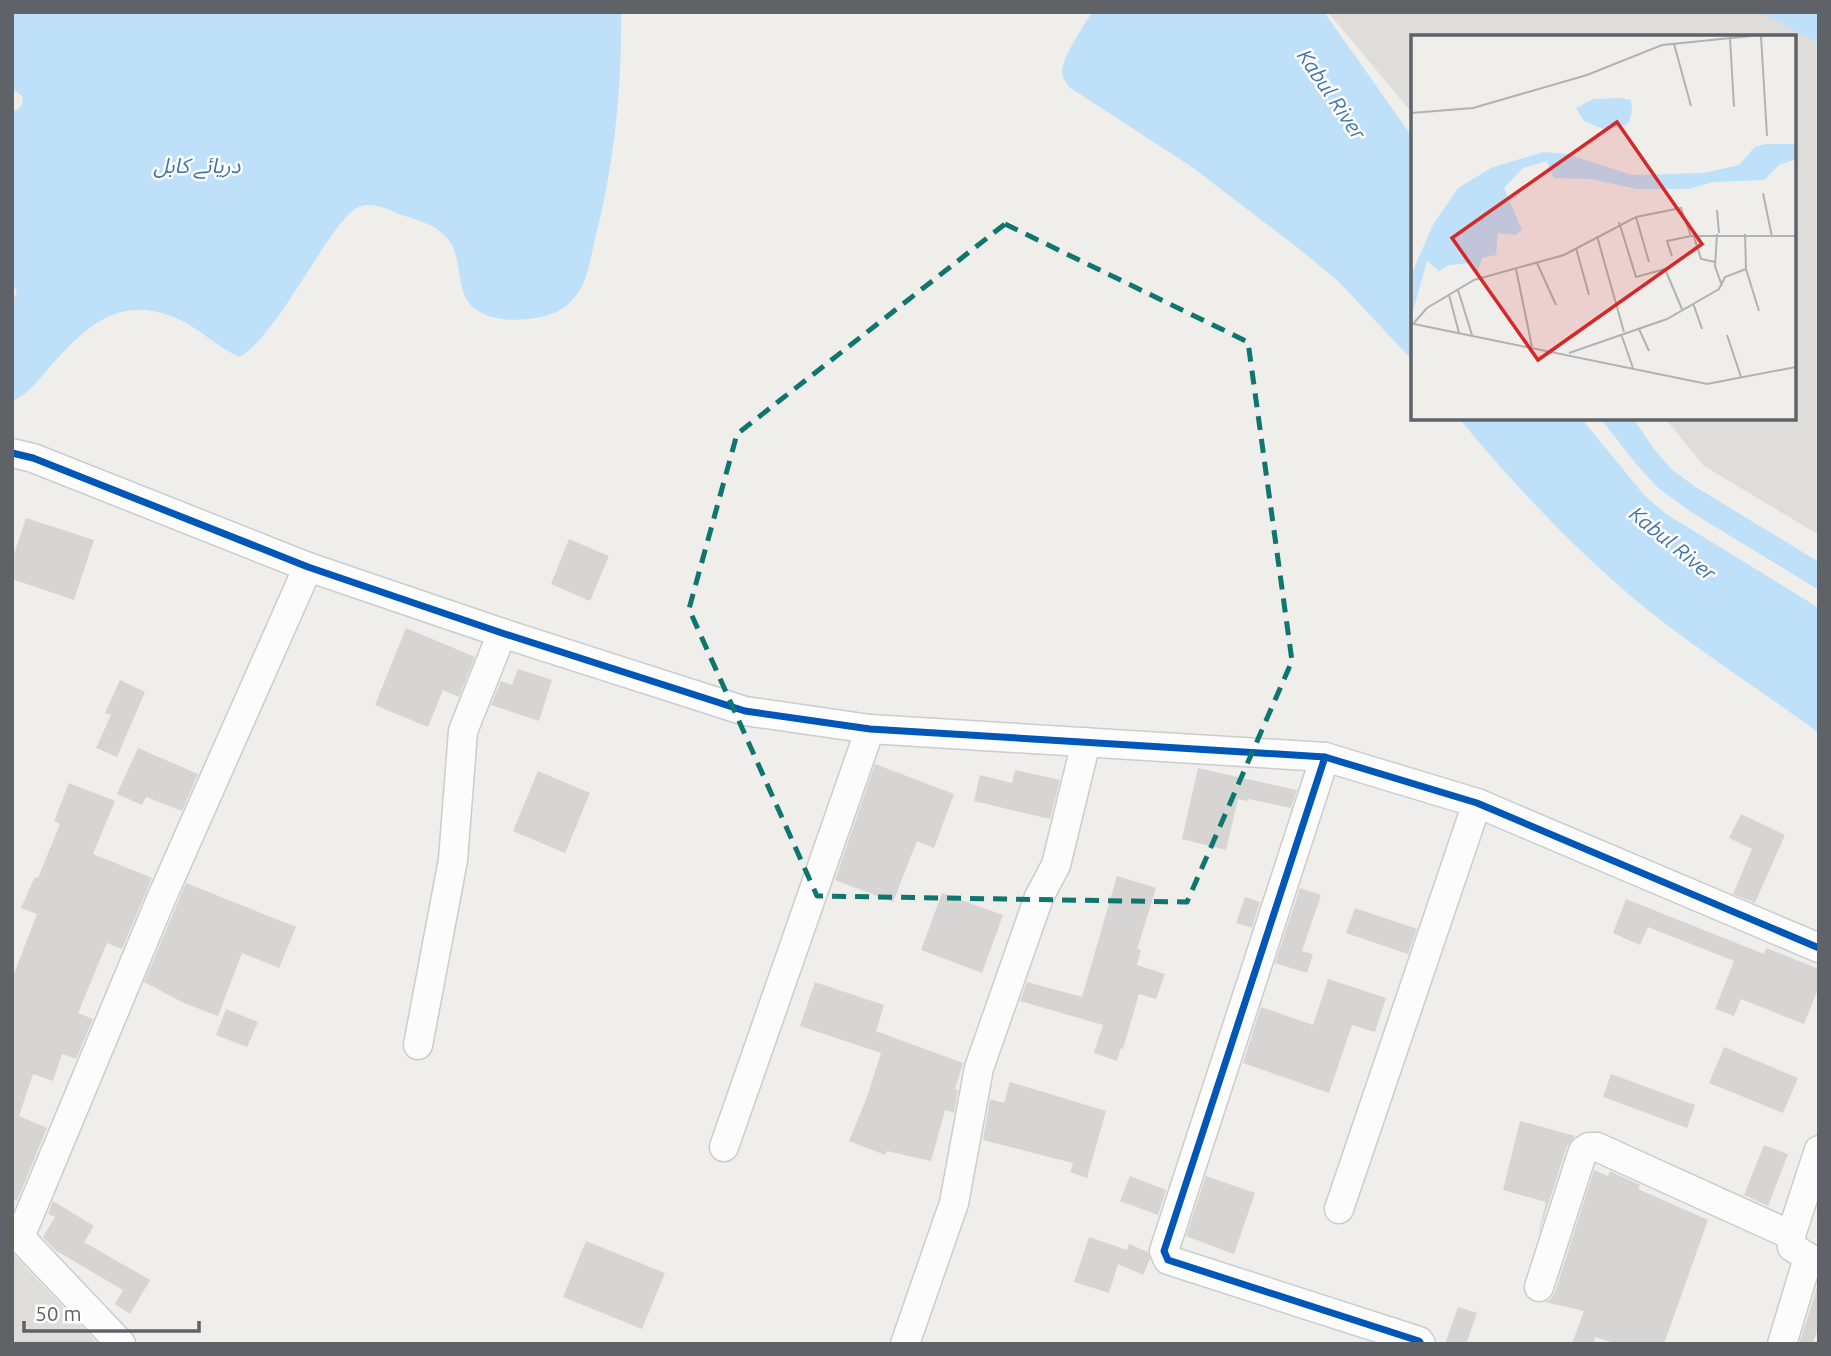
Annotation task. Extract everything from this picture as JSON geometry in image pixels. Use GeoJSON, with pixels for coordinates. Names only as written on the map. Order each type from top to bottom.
{"type":"FeatureCollection","features":[{"type":"Feature","properties":{"kind":"street"},"geometry":{"type":"LineString","coordinates":[[12,453],[33,458],[308,567],[745,711],[870,729],[1325,757],[1477,803],[1819,948]]}},
{"type":"Feature","properties":{"kind":"street"},"geometry":{"type":"LineString","coordinates":[[121,1344],[16,1233],[308,567]]}},
{"type":"Feature","properties":{"kind":"street"},"geometry":{"type":"LineString","coordinates":[[418,1045],[453,860],[463,731],[502,633]]}},
{"type":"Feature","properties":{"kind":"street"},"geometry":{"type":"LineString","coordinates":[[724,1147],[870,729]]}},
{"type":"Feature","properties":{"kind":"street"},"geometry":{"type":"LineString","coordinates":[[905,1344],[954,1203],[979,1069],[1039,897],[1056,865],[1086,742]]}},
{"type":"Feature","properties":{"kind":"street"},"geometry":{"type":"LineString","coordinates":[[1325,757],[1164,1251],[1168,1260],[1419,1341],[1421,1344]]}},
{"type":"Feature","properties":{"kind":"street"},"geometry":{"type":"LineString","coordinates":[[1339,1209],[1477,803]]}},
{"type":"Feature","properties":{"kind":"street"},"geometry":{"type":"LineString","coordinates":[[1539,1287],[1583,1151],[1589,1147],[1597,1147],[1791,1234]]}},
{"type":"Feature","properties":{"kind":"street"},"geometry":{"type":"LineString","coordinates":[[1782,1344],[1814,1261],[1792,1247],[1791,1234],[1819,1150]]}},
{"type":"Feature","properties":{"kind":"highlighted area"},"geometry":{"type":"Polygon","coordinates":[[[1005,224],[1248,342],[1292,661],[1187,902],[817,896],[689,609],[737,434],[1005,224]]]}},
{"type":"Feature","properties":{"kind":"shaded area"},"geometry":{"type":"Polygon","coordinates":[[[1328,12],[1819,12],[1819,535],[1704,466],[1667,420],[1796,420],[1796,35],[1411,35],[1411,112],[1328,12]]]}},
{"type":"Feature","properties":{"kind":"shaded area"},"geometry":{"type":"Polygon","coordinates":[[[12,1253],[98,1344],[12,1344],[12,1253]]]}},
{"type":"Feature","properties":{"kind":"water","name":"دریائے کابل"},"geometry":{"type":"Polygon","coordinates":[[[12,12],[621,12],[620,71],[612,157],[601,214],[582,285],[570,302],[548,315],[516,320],[489,316],[477,310],[465,296],[453,248],[444,234],[427,224],[382,207],[361,206],[349,214],[336,229],[273,324],[240,357],[171,316],[133,310],[101,320],[87,330],[32,387],[12,401],[12,305],[17,290],[12,285],[12,112],[19,109],[23,102],[22,96],[12,89],[12,12]]]}},
{"type":"Feature","properties":{"kind":"water","name":"Kabul River"},"geometry":{"type":"Polygon","coordinates":[[[1092,12],[1324,12],[1411,135],[1411,359],[1339,282],[1298,248],[1192,167],[1069,87],[1062,72],[1070,50],[1092,12]]]}},
{"type":"Feature","properties":{"kind":"water"},"geometry":{"type":"Polygon","coordinates":[[[1761,12],[1819,12],[1819,44],[1761,12]]]}},
{"type":"Feature","properties":{"kind":"water","name":"Kabul River"},"geometry":{"type":"Polygon","coordinates":[[[1461,420],[1583,420],[1644,495],[1666,514],[1819,608],[1819,733],[1633,598],[1542,512],[1461,420]]]}},
{"type":"Feature","properties":{"kind":"water"},"geometry":{"type":"Polygon","coordinates":[[[1602,420],[1634,420],[1671,469],[1694,486],[1819,562],[1819,590],[1691,512],[1657,487],[1602,420]]]}},
{"type":"Feature","properties":{"kind":"building"},"geometry":{"type":"Polygon","coordinates":[[[26,518],[94,540],[74,600],[12,579],[12,560],[26,518]]]}},
{"type":"Feature","properties":{"kind":"building"},"geometry":{"type":"Polygon","coordinates":[[[569,539],[609,556],[590,601],[551,584],[569,539]]]}},
{"type":"Feature","properties":{"kind":"building"},"geometry":{"type":"Polygon","coordinates":[[[406,628],[475,657],[459,697],[443,690],[428,727],[375,705],[406,628]]]}},
{"type":"Feature","properties":{"kind":"building"},"geometry":{"type":"Polygon","coordinates":[[[518,669],[552,680],[539,721],[491,705],[501,681],[512,685],[518,669]]]}},
{"type":"Feature","properties":{"kind":"building"},"geometry":{"type":"Polygon","coordinates":[[[120,680],[145,692],[117,757],[96,748],[111,715],[105,713],[120,680]]]}},
{"type":"Feature","properties":{"kind":"building"},"geometry":{"type":"Polygon","coordinates":[[[138,748],[198,774],[182,811],[146,797],[142,805],[117,794],[138,748]]]}},
{"type":"Feature","properties":{"kind":"building"},"geometry":{"type":"Polygon","coordinates":[[[875,764],[954,794],[934,848],[917,841],[893,902],[835,880],[875,764]]]}},
{"type":"Feature","properties":{"kind":"building"},"geometry":{"type":"Polygon","coordinates":[[[1198,768],[1297,790],[1291,808],[1238,799],[1226,850],[1182,839],[1198,768]]]}},
{"type":"Feature","properties":{"kind":"building"},"geometry":{"type":"Polygon","coordinates":[[[1015,770],[1060,780],[1050,819],[974,801],[980,775],[1012,783],[1015,770]]]}},
{"type":"Feature","properties":{"kind":"building"},"geometry":{"type":"Polygon","coordinates":[[[538,771],[590,793],[565,853],[513,831],[538,771]]]}},
{"type":"Feature","properties":{"kind":"building"},"geometry":{"type":"Polygon","coordinates":[[[69,783],[115,801],[93,854],[152,878],[122,949],[107,943],[78,1013],[93,1019],[76,1059],[62,1054],[53,1081],[33,1074],[19,1116],[47,1128],[17,1201],[12,1199],[12,979],[37,914],[21,908],[35,877],[38,878],[60,824],[54,821],[69,783]]]}},
{"type":"Feature","properties":{"kind":"building"},"geometry":{"type":"Polygon","coordinates":[[[1741,814],[1785,835],[1755,903],[1733,894],[1752,849],[1729,838],[1741,814]]]}},
{"type":"Feature","properties":{"kind":"building"},"geometry":{"type":"Polygon","coordinates":[[[1117,876],[1156,888],[1137,949],[1141,950],[1137,965],[1165,974],[1156,999],[1139,994],[1117,1061],[1094,1053],[1103,1025],[1020,1001],[1027,982],[1082,997],[1117,876]]]}},
{"type":"Feature","properties":{"kind":"building"},"geometry":{"type":"Polygon","coordinates":[[[186,883],[296,927],[279,968],[242,953],[218,1016],[184,1003],[144,982],[186,883]]]}},
{"type":"Feature","properties":{"kind":"building"},"geometry":{"type":"Polygon","coordinates":[[[1300,888],[1321,895],[1302,951],[1313,954],[1307,973],[1275,963],[1300,888]]]}},
{"type":"Feature","properties":{"kind":"building"},"geometry":{"type":"Polygon","coordinates":[[[942,893],[1003,915],[982,973],[921,950],[942,893]]]}},
{"type":"Feature","properties":{"kind":"building"},"geometry":{"type":"Polygon","coordinates":[[[1245,897],[1260,902],[1252,928],[1236,923],[1245,897]]]}},
{"type":"Feature","properties":{"kind":"building"},"geometry":{"type":"Polygon","coordinates":[[[1626,899],[1764,954],[1766,948],[1819,969],[1819,987],[1804,1024],[1741,999],[1734,1016],[1715,1009],[1734,961],[1648,927],[1640,945],[1613,933],[1626,899]]]}},
{"type":"Feature","properties":{"kind":"building"},"geometry":{"type":"Polygon","coordinates":[[[1355,908],[1417,929],[1408,954],[1346,933],[1355,908]]]}},
{"type":"Feature","properties":{"kind":"building"},"geometry":{"type":"Polygon","coordinates":[[[1328,979],[1386,998],[1375,1032],[1352,1025],[1329,1093],[1243,1063],[1261,1007],[1313,1025],[1328,979]]]}},
{"type":"Feature","properties":{"kind":"building"},"geometry":{"type":"Polygon","coordinates":[[[815,982],[884,1005],[876,1031],[963,1063],[955,1089],[958,1090],[954,1113],[945,1110],[931,1161],[887,1151],[885,1155],[849,1141],[881,1053],[800,1026],[815,982]]]}},
{"type":"Feature","properties":{"kind":"building"},"geometry":{"type":"Polygon","coordinates":[[[226,1009],[258,1022],[247,1047],[216,1035],[226,1009]]]}},
{"type":"Feature","properties":{"kind":"building"},"geometry":{"type":"Polygon","coordinates":[[[1724,1047],[1798,1078],[1783,1113],[1709,1083],[1724,1047]]]}},
{"type":"Feature","properties":{"kind":"building"},"geometry":{"type":"Polygon","coordinates":[[[1611,1074],[1695,1105],[1687,1128],[1603,1097],[1611,1074]]]}},
{"type":"Feature","properties":{"kind":"building"},"geometry":{"type":"Polygon","coordinates":[[[1010,1082],[1106,1111],[1087,1178],[1070,1172],[1073,1163],[983,1140],[990,1099],[1004,1103],[1010,1082]]]}},
{"type":"Feature","properties":{"kind":"building"},"geometry":{"type":"Polygon","coordinates":[[[1520,1121],[1575,1136],[1567,1146],[1537,1239],[1546,1202],[1503,1190],[1520,1121]]]}},
{"type":"Feature","properties":{"kind":"building"},"geometry":{"type":"Polygon","coordinates":[[[1764,1145],[1788,1154],[1768,1206],[1744,1195],[1764,1145]]]}},
{"type":"Feature","properties":{"kind":"building"},"geometry":{"type":"Polygon","coordinates":[[[1594,1170],[1608,1176],[1610,1171],[1640,1185],[1638,1189],[1708,1220],[1664,1344],[1618,1344],[1595,1337],[1593,1344],[1572,1344],[1584,1311],[1545,1302],[1551,1299],[1555,1292],[1594,1170]]]}},
{"type":"Feature","properties":{"kind":"building"},"geometry":{"type":"Polygon","coordinates":[[[1130,1176],[1166,1190],[1158,1215],[1120,1201],[1130,1176]]]}},
{"type":"Feature","properties":{"kind":"building"},"geometry":{"type":"Polygon","coordinates":[[[1206,1176],[1255,1193],[1234,1254],[1186,1236],[1206,1176]]]}},
{"type":"Feature","properties":{"kind":"building"},"geometry":{"type":"Polygon","coordinates":[[[53,1201],[94,1226],[84,1242],[150,1280],[130,1314],[115,1304],[123,1290],[55,1250],[43,1237],[55,1217],[48,1214],[53,1201]]]}},
{"type":"Feature","properties":{"kind":"building"},"geometry":{"type":"Polygon","coordinates":[[[1089,1237],[1127,1250],[1129,1244],[1148,1252],[1150,1259],[1143,1275],[1118,1264],[1109,1293],[1074,1282],[1089,1237]]]}},
{"type":"Feature","properties":{"kind":"building"},"geometry":{"type":"Polygon","coordinates":[[[586,1241],[665,1273],[642,1329],[563,1297],[586,1241]]]}},
{"type":"Feature","properties":{"kind":"building"},"geometry":{"type":"Polygon","coordinates":[[[1819,1281],[1819,1328],[1812,1344],[1799,1344],[1819,1281]]]}},
{"type":"Feature","properties":{"kind":"building"},"geometry":{"type":"Polygon","coordinates":[[[1458,1307],[1477,1313],[1466,1344],[1445,1344],[1458,1307]]]}},
{"type":"Feature","properties":{"kind":"cycle path"},"geometry":{"type":"LineString","coordinates":[[12,453],[33,458],[308,567],[745,711],[870,729],[1325,757],[1477,803],[1819,948]]}},
{"type":"Feature","properties":{"kind":"cycle path"},"geometry":{"type":"LineString","coordinates":[[1325,757],[1164,1251],[1168,1260],[1419,1341],[1421,1344]]}}]}
